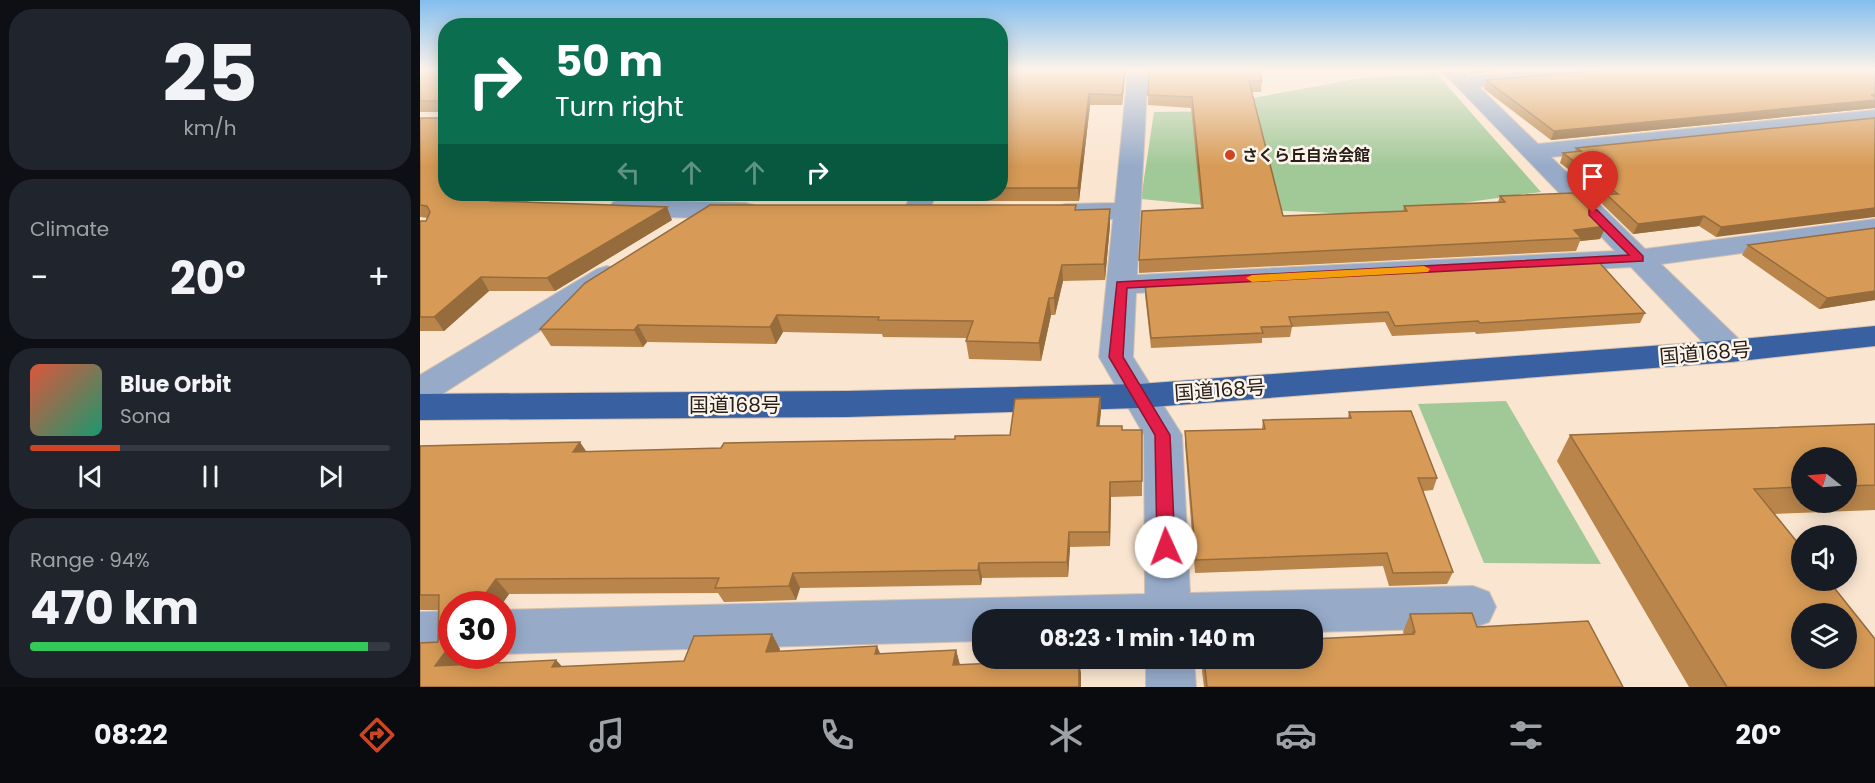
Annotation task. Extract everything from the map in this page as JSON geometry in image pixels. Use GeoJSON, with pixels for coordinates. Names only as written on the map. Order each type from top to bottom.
{"type":"FeatureCollection","features":[{"type":"Feature","properties":{"kind":"highway","name":"国道168号"},"geometry":{"type":"LineString","coordinates":[[420,407],[847,404],[1139,396],[1731,351],[1875,336]]}},
{"type":"Feature","properties":{"kind":"street"},"geometry":{"type":"LineString","coordinates":[[1135,102],[1116,357],[1163,435],[1168,609]]}},
{"type":"Feature","properties":{"kind":"street"},"geometry":{"type":"LineString","coordinates":[[1483,102],[1731,351]]}},
{"type":"Feature","properties":{"kind":"street"},"geometry":{"type":"LineString","coordinates":[[1532,152],[1875,117]]}},
{"type":"Feature","properties":{"kind":"street"},"geometry":{"type":"LineString","coordinates":[[598,208],[719,202],[772,212]]}},
{"type":"Feature","properties":{"kind":"street"},"geometry":{"type":"LineString","coordinates":[[672,236],[719,202]]}},
{"type":"Feature","properties":{"kind":"street"},"geometry":{"type":"LineString","coordinates":[[1044,212],[1127,211]]}},
{"type":"Feature","properties":{"kind":"street"},"geometry":{"type":"LineString","coordinates":[[1121,285],[1639,258],[1875,227]]}},
{"type":"Feature","properties":{"kind":"street"},"geometry":{"type":"LineString","coordinates":[[420,391],[631,261]]}},
{"type":"Feature","properties":{"kind":"street"},"geometry":{"type":"LineString","coordinates":[[1323,619],[1473,607]]}},
{"type":"Feature","properties":{"kind":"street"},"geometry":{"type":"LineString","coordinates":[[516,632],[972,631]]}},
{"type":"Feature","properties":{"kind":"street"},"geometry":{"type":"LineString","coordinates":[[420,634],[438,633]]}},
{"type":"Feature","properties":{"kind":"street"},"geometry":{"type":"LineString","coordinates":[[1170,669],[1171,687]]}},
{"type":"Feature","properties":{"kind":"green space"},"geometry":{"type":"Polygon","coordinates":[[[1241,102],[1462,102],[1541,192],[1376,215],[1245,209],[1141,199],[1154,112],[1238,111],[1241,102]]]}},
{"type":"Feature","properties":{"kind":"green space"},"geometry":{"type":"Polygon","coordinates":[[[1506,401],[1601,564],[1484,563],[1418,404],[1506,401]]]}},
{"type":"Feature","properties":{"kind":"building"},"geometry":{"type":"Polygon","coordinates":[[[1008,102],[1088,102],[1078,188],[1008,188],[1008,102]]]}},
{"type":"Feature","properties":{"kind":"building"},"geometry":{"type":"Polygon","coordinates":[[[1193,102],[1254,102],[1283,216],[1407,211],[1404,206],[1505,202],[1500,196],[1573,193],[1606,226],[1574,230],[1581,238],[1139,260],[1142,211],[1203,208],[1193,102]]]}},
{"type":"Feature","properties":{"kind":"building"},"geometry":{"type":"Polygon","coordinates":[[[1515,102],[1854,102],[1554,131],[1515,102]]]}},
{"type":"Feature","properties":{"kind":"building"},"geometry":{"type":"Polygon","coordinates":[[[420,118],[438,118],[438,201],[667,207],[547,278],[481,277],[434,317],[420,317],[420,221],[426,221],[430,212],[427,206],[420,205],[420,118]]]}},
{"type":"Feature","properties":{"kind":"building"},"geometry":{"type":"Polygon","coordinates":[[[1875,118],[1875,208],[1721,227],[1704,216],[1638,224],[1606,194],[1618,194],[1563,153],[1581,151],[1576,148],[1875,118]]]}},
{"type":"Feature","properties":{"kind":"building"},"geometry":{"type":"Polygon","coordinates":[[[710,205],[1076,205],[1075,210],[1110,209],[1104,264],[1062,265],[1054,298],[1049,298],[1039,343],[966,341],[973,321],[878,320],[879,317],[777,315],[770,327],[638,325],[634,330],[540,329],[585,283],[710,205]]]}},
{"type":"Feature","properties":{"kind":"building"},"geometry":{"type":"Polygon","coordinates":[[[1875,228],[1875,291],[1827,298],[1748,245],[1875,228]]]}},
{"type":"Feature","properties":{"kind":"building"},"geometry":{"type":"Polygon","coordinates":[[[1598,261],[1645,313],[1395,326],[1388,312],[1289,317],[1292,326],[1261,327],[1263,333],[1151,338],[1145,284],[1598,261]]]}},
{"type":"Feature","properties":{"kind":"building"},"geometry":{"type":"Polygon","coordinates":[[[1100,397],[1097,426],[1122,426],[1122,430],[1142,430],[1142,481],[1110,482],[1109,532],[1069,532],[1067,562],[979,563],[978,570],[793,573],[789,586],[715,588],[719,578],[496,579],[487,591],[438,591],[438,595],[420,595],[420,446],[580,442],[573,452],[721,448],[724,443],[955,439],[955,436],[1010,435],[1015,399],[1100,397]]]}},
{"type":"Feature","properties":{"kind":"building"},"geometry":{"type":"Polygon","coordinates":[[[1411,411],[1437,478],[1418,478],[1453,572],[1393,573],[1387,553],[1196,560],[1185,431],[1265,429],[1263,420],[1351,418],[1349,412],[1411,411]]]}},
{"type":"Feature","properties":{"kind":"building"},"geometry":{"type":"Polygon","coordinates":[[[1875,424],[1875,485],[1857,486],[1857,447],[1791,447],[1791,487],[1754,489],[1791,534],[1791,591],[1837,591],[1846,603],[1791,603],[1791,669],[1857,669],[1857,616],[1875,639],[1875,687],[1727,687],[1570,435],[1875,424]]]}},
{"type":"Feature","properties":{"kind":"building"},"geometry":{"type":"Polygon","coordinates":[[[1472,613],[1477,627],[1588,621],[1623,687],[1207,687],[1205,669],[1323,669],[1323,638],[1414,634],[1410,614],[1472,613]]]}},
{"type":"Feature","properties":{"kind":"building"},"geometry":{"type":"Polygon","coordinates":[[[772,634],[766,652],[877,646],[875,654],[956,650],[953,665],[972,664],[972,669],[1079,669],[1079,687],[420,687],[420,643],[438,642],[438,662],[435,666],[438,666],[438,669],[516,669],[516,662],[556,660],[552,667],[684,661],[694,636],[772,634]]]}},
{"type":"Feature","properties":{"kind":"slow traffic"},"geometry":{"type":"LineString","coordinates":[[1252,278],[1424,269]]}},
{"type":"Feature","properties":{"kind":"place","name":"さくら丘自治会館"},"geometry":{"type":"Point","coordinates":[1230,155]}},
{"type":"Feature","properties":{"kind":"route"},"geometry":{"type":"LineString","coordinates":[[1166,547],[1163,435],[1116,357],[1121,285],[1639,258],[1593,213]]}}]}
